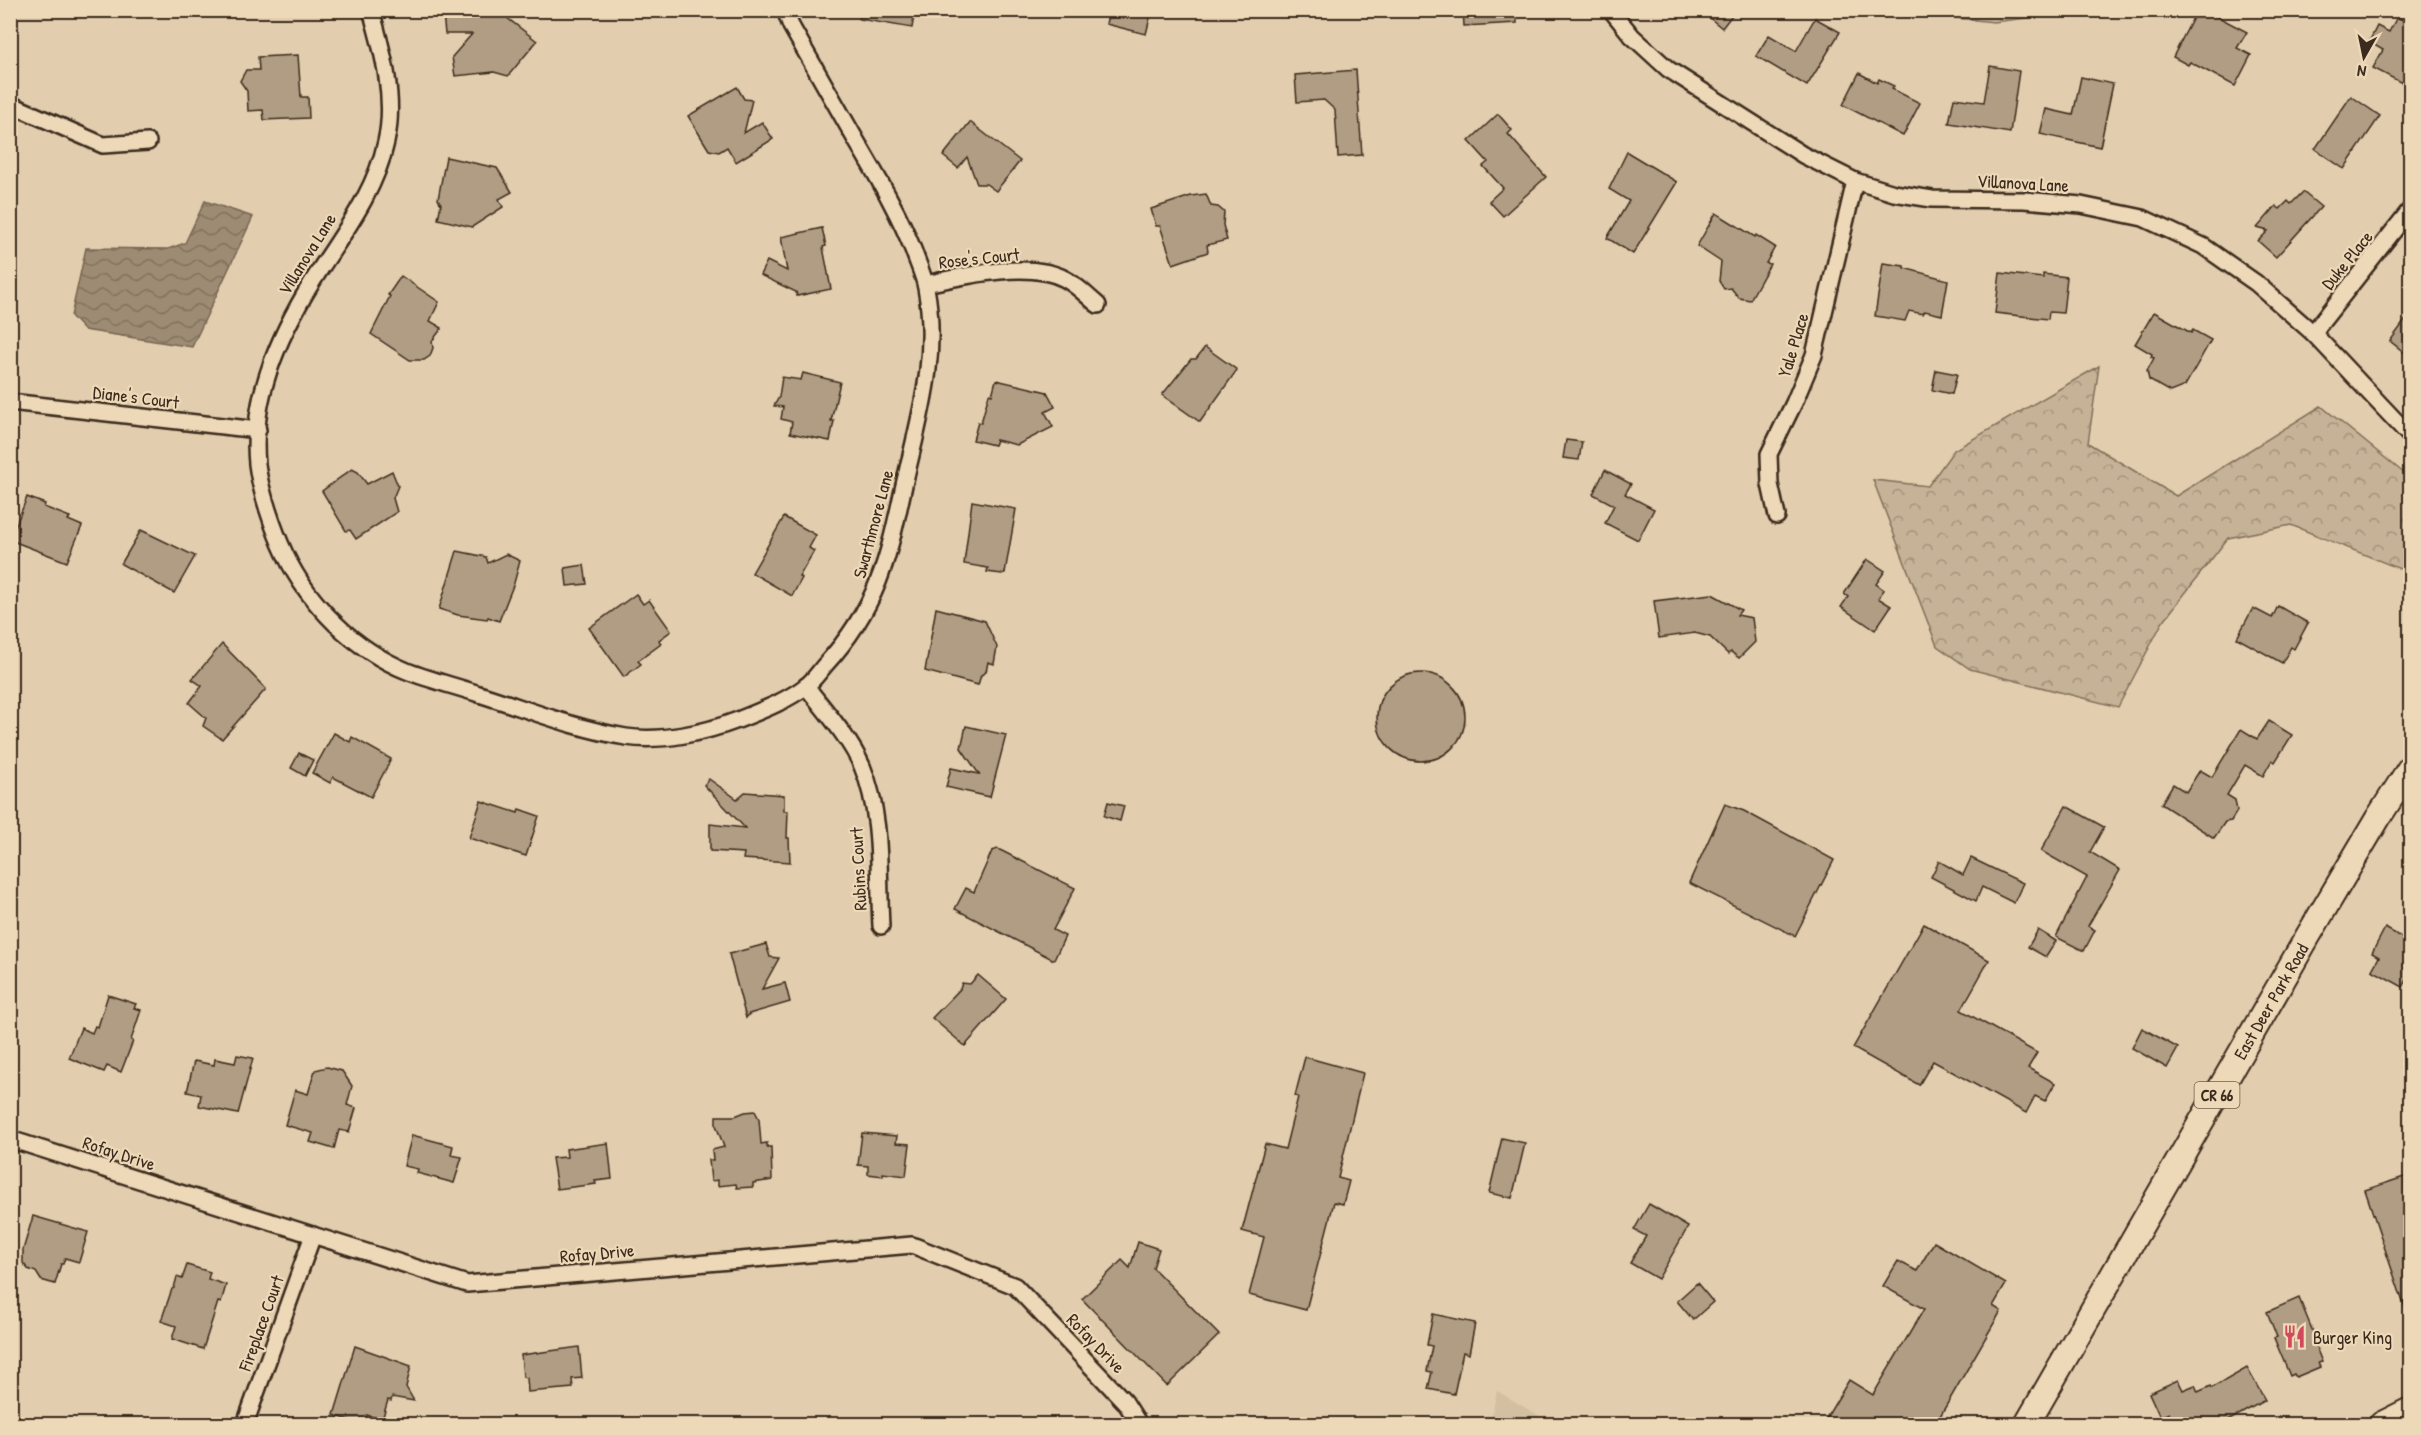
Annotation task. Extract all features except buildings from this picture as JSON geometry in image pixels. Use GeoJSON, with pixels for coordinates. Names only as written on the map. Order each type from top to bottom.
{"type":"FeatureCollection","features":[{"type":"Feature","properties":{"kind":"main road","name":"East Deer Park Road"},"geometry":{"type":"LineString","coordinates":[[2027,1425],[2314,926],[2410,768]]}},
{"type":"Feature","properties":{"kind":"main road"},"geometry":{"type":"LineString","coordinates":[[2382,1425],[2410,1410]]}},
{"type":"Feature","properties":{"kind":"street","name":"Villanova Lane"},"geometry":{"type":"LineString","coordinates":[[272,520],[257,465],[258,430],[264,387],[279,344],[299,301],[361,206],[381,162],[388,136],[389,93],[382,48],[371,10]]}},
{"type":"Feature","properties":{"kind":"street","name":"Swarthmore Lane"},"geometry":{"type":"LineString","coordinates":[[272,520],[286,556],[309,596],[333,622],[369,650],[403,669],[583,728],[630,738],[675,736],[717,728],[761,711],[806,686],[856,628],[872,599],[889,554],[929,373],[931,327],[926,284],[902,222],[791,26],[785,10]]}},
{"type":"Feature","properties":{"kind":"street","name":"Villanova Lane"},"geometry":{"type":"LineString","coordinates":[[1611,10],[1632,36],[1668,69],[1803,155],[1855,181],[1894,193],[1932,199],[2024,200],[2081,205],[2144,219],[2203,246],[2256,283],[2313,333],[2410,436]]}},
{"type":"Feature","properties":{"kind":"street"},"geometry":{"type":"LineString","coordinates":[[10,104],[103,145],[148,142]]}},
{"type":"Feature","properties":{"kind":"street","name":"Yale Place"},"geometry":{"type":"LineString","coordinates":[[1777,516],[1770,484],[1769,454],[1794,404],[1814,355],[1855,181]]}},
{"type":"Feature","properties":{"kind":"street","name":"Duke Place"},"geometry":{"type":"LineString","coordinates":[[2313,333],[2410,210]]}},
{"type":"Feature","properties":{"kind":"street","name":"Rose's Court"},"geometry":{"type":"LineString","coordinates":[[926,284],[976,274],[1014,271],[1047,272],[1065,279],[1098,305]]}},
{"type":"Feature","properties":{"kind":"street","name":"Diane's Court"},"geometry":{"type":"LineString","coordinates":[[10,402],[258,430]]}},
{"type":"Feature","properties":{"kind":"street","name":"Rubins Court"},"geometry":{"type":"LineString","coordinates":[[806,686],[838,728],[861,765],[878,831],[881,926]]}},
{"type":"Feature","properties":{"kind":"street","name":"Rofay Drive"},"geometry":{"type":"LineString","coordinates":[[10,1139],[467,1284],[912,1245],[1015,1286],[1125,1402],[1139,1425]]}},
{"type":"Feature","properties":{"kind":"street","name":"Fireplace Court"},"geometry":{"type":"LineString","coordinates":[[245,1425],[313,1235]]}},
{"type":"Feature","properties":{"kind":"shaded area"},"geometry":{"type":"Polygon","coordinates":[[[1497,1391],[1553,1424],[1490,1424],[1497,1391]]]}},
{"type":"Feature","properties":{"kind":"green space"},"geometry":{"type":"Polygon","coordinates":[[[2084,10],[1994,22],[1889,11],[2084,10]]]}},
{"type":"Feature","properties":{"kind":"green space"},"geometry":{"type":"Polygon","coordinates":[[[2099,366],[2088,443],[2176,496],[2321,406],[2410,478],[2410,573],[2291,525],[2228,538],[2162,623],[2118,707],[1970,669],[1937,646],[1873,480],[1928,486],[1954,450],[2099,366]]]}},
{"type":"Feature","properties":{"kind":"water"},"geometry":{"type":"Polygon","coordinates":[[[205,201],[253,217],[192,347],[84,330],[71,316],[86,248],[168,249],[185,243],[205,201]]]}},
{"type":"Feature","properties":{"kind":"place","name":"Burger King"},"geometry":{"type":"Point","coordinates":[2295,1337]}}]}
